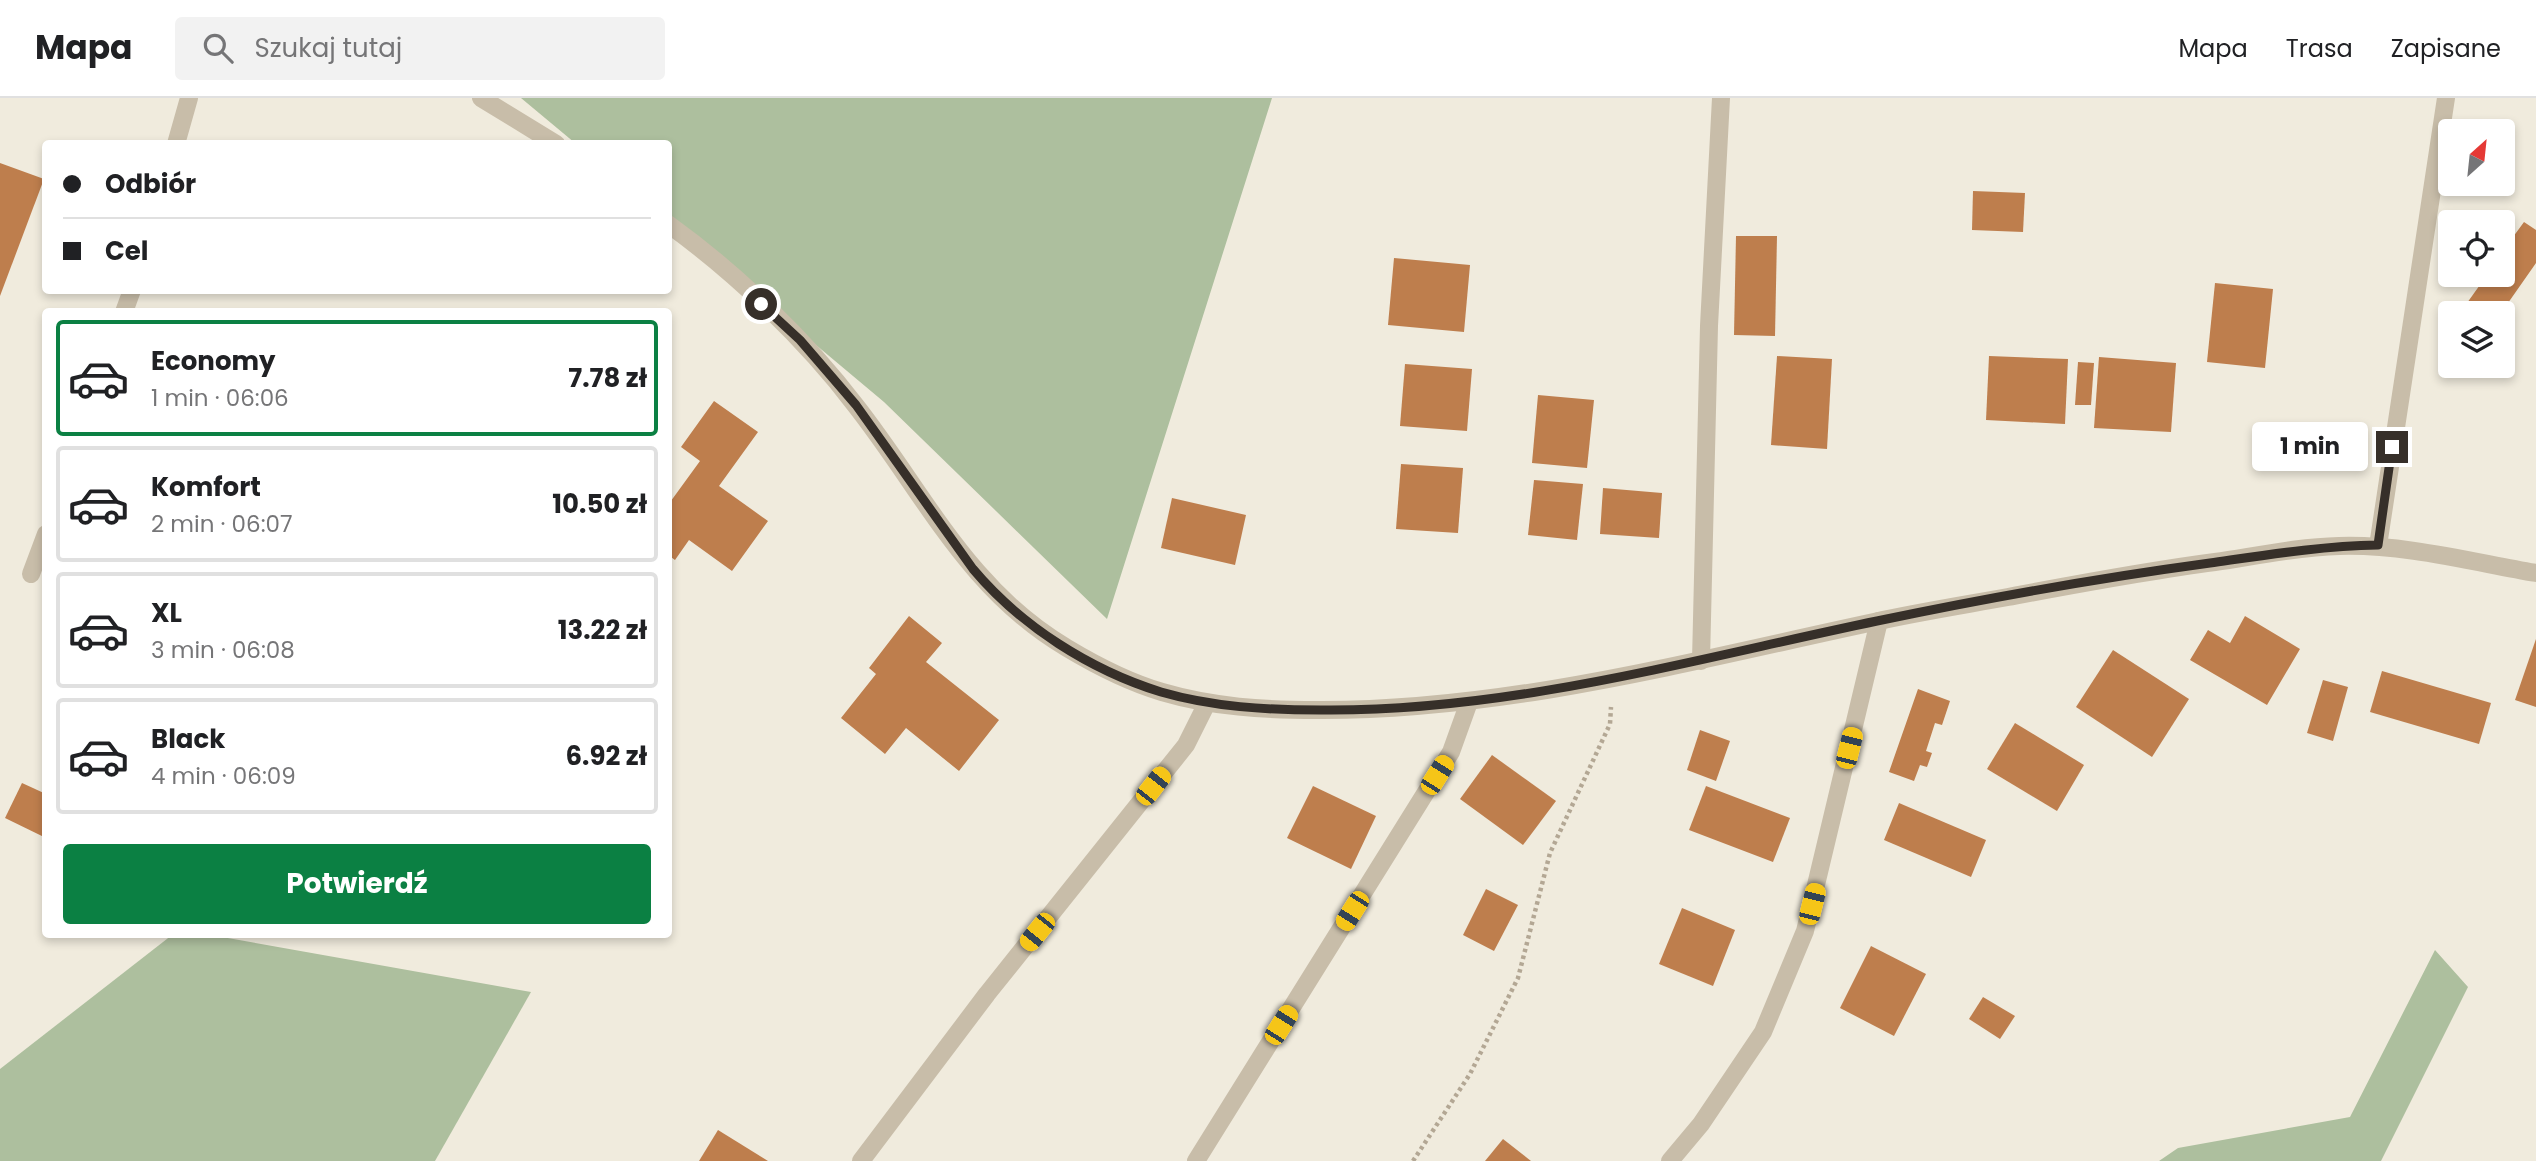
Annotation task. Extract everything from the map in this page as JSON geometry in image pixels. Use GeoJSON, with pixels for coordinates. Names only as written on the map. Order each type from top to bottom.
{"type":"FeatureCollection","features":[{"type":"Feature","properties":{"kind":"street"},"geometry":{"type":"LineString","coordinates":[[177,140],[189,98]]}},
{"type":"Feature","properties":{"kind":"street"},"geometry":{"type":"LineString","coordinates":[[481,98],[549,140]]}},
{"type":"Feature","properties":{"kind":"street"},"geometry":{"type":"LineString","coordinates":[[1700,661],[1709,326],[1721,98]]}},
{"type":"Feature","properties":{"kind":"street"},"geometry":{"type":"LineString","coordinates":[[2378,545],[2446,98]]}},
{"type":"Feature","properties":{"kind":"street"},"geometry":{"type":"LineString","coordinates":[[672,227],[703,249],[800,340],[856,405],[959,552],[987,586],[1029,624],[1113,674],[1160,691],[1207,703],[1259,710],[1359,710],[1469,702],[1700,661],[1879,621],[2146,571],[2333,546],[2378,545],[2536,573]]}},
{"type":"Feature","properties":{"kind":"street"},"geometry":{"type":"LineString","coordinates":[[31,574],[42,545]]}},
{"type":"Feature","properties":{"kind":"street"},"geometry":{"type":"LineString","coordinates":[[1670,1161],[1701,1124],[1763,1031],[1805,930],[1879,621]]}},
{"type":"Feature","properties":{"kind":"street"},"geometry":{"type":"LineString","coordinates":[[1196,1161],[1451,752],[1469,702]]}},
{"type":"Feature","properties":{"kind":"street"},"geometry":{"type":"LineString","coordinates":[[862,1161],[987,994],[1186,745],[1207,703]]}},
{"type":"Feature","properties":{"kind":"path"},"geometry":{"type":"LineString","coordinates":[[1413,1161],[1470,1074],[1518,978],[1550,853],[1610,724],[1612,678]]}},
{"type":"Feature","properties":{"kind":"green space"},"geometry":{"type":"Polygon","coordinates":[[[521,98],[1272,98],[1107,619],[884,402],[672,225],[672,140],[571,140],[521,98]]]}},
{"type":"Feature","properties":{"kind":"green space"},"geometry":{"type":"Polygon","coordinates":[[[168,938],[228,938],[531,992],[435,1161],[0,1161],[0,1069],[168,938]]]}},
{"type":"Feature","properties":{"kind":"green space"},"geometry":{"type":"Polygon","coordinates":[[[2435,950],[2468,987],[2381,1161],[2159,1161],[2178,1148],[2350,1117],[2435,950]]]}},
{"type":"Feature","properties":{"kind":"building"},"geometry":{"type":"Polygon","coordinates":[[[0,163],[42,178],[42,184],[0,296],[0,163]]]}},
{"type":"Feature","properties":{"kind":"building"},"geometry":{"type":"Polygon","coordinates":[[[1973,191],[2025,193],[2023,232],[1972,230],[1973,191]]]}},
{"type":"Feature","properties":{"kind":"building"},"geometry":{"type":"Polygon","coordinates":[[[2524,222],[2536,230],[2536,263],[2509,301],[2468,301],[2478,287],[2515,287],[2515,234],[2524,222]]]}},
{"type":"Feature","properties":{"kind":"building"},"geometry":{"type":"Polygon","coordinates":[[[1736,236],[1777,236],[1775,336],[1734,335],[1736,236]]]}},
{"type":"Feature","properties":{"kind":"building"},"geometry":{"type":"Polygon","coordinates":[[[1394,258],[1470,265],[1464,332],[1388,325],[1394,258]]]}},
{"type":"Feature","properties":{"kind":"building"},"geometry":{"type":"Polygon","coordinates":[[[2215,283],[2273,289],[2265,368],[2207,362],[2215,283]]]}},
{"type":"Feature","properties":{"kind":"building"},"geometry":{"type":"Polygon","coordinates":[[[1777,356],[1832,359],[1827,449],[1771,445],[1777,356]]]}},
{"type":"Feature","properties":{"kind":"building"},"geometry":{"type":"Polygon","coordinates":[[[1989,356],[2068,359],[2065,424],[1986,420],[1989,356]]]}},
{"type":"Feature","properties":{"kind":"building"},"geometry":{"type":"Polygon","coordinates":[[[2099,357],[2176,363],[2171,432],[2094,428],[2099,357]]]}},
{"type":"Feature","properties":{"kind":"building"},"geometry":{"type":"Polygon","coordinates":[[[2078,362],[2094,363],[2091,405],[2075,405],[2078,362]]]}},
{"type":"Feature","properties":{"kind":"building"},"geometry":{"type":"Polygon","coordinates":[[[1405,364],[1472,369],[1467,431],[1400,426],[1405,364]]]}},
{"type":"Feature","properties":{"kind":"building"},"geometry":{"type":"Polygon","coordinates":[[[1538,395],[1594,400],[1587,468],[1532,463],[1538,395]]]}},
{"type":"Feature","properties":{"kind":"building"},"geometry":{"type":"Polygon","coordinates":[[[714,401],[758,432],[719,486],[768,521],[732,571],[689,540],[675,560],[672,558],[672,500],[700,461],[681,447],[714,401]]]}},
{"type":"Feature","properties":{"kind":"building"},"geometry":{"type":"Polygon","coordinates":[[[1401,464],[1463,468],[1458,533],[1396,529],[1401,464]]]}},
{"type":"Feature","properties":{"kind":"building"},"geometry":{"type":"Polygon","coordinates":[[[1534,480],[1583,484],[1577,540],[1528,535],[1534,480]]]}},
{"type":"Feature","properties":{"kind":"building"},"geometry":{"type":"Polygon","coordinates":[[[1603,488],[1662,493],[1659,538],[1600,534],[1603,488]]]}},
{"type":"Feature","properties":{"kind":"building"},"geometry":{"type":"Polygon","coordinates":[[[1172,498],[1246,515],[1235,565],[1161,548],[1172,498]]]}},
{"type":"Feature","properties":{"kind":"building"},"geometry":{"type":"Polygon","coordinates":[[[909,616],[942,643],[926,662],[999,720],[959,771],[906,728],[885,754],[841,718],[876,674],[869,668],[909,616]]]}},
{"type":"Feature","properties":{"kind":"building"},"geometry":{"type":"Polygon","coordinates":[[[2245,616],[2300,649],[2267,705],[2190,660],[2208,630],[2230,643],[2245,616]]]}},
{"type":"Feature","properties":{"kind":"building"},"geometry":{"type":"Polygon","coordinates":[[[2536,639],[2536,707],[2515,700],[2536,639]]]}},
{"type":"Feature","properties":{"kind":"building"},"geometry":{"type":"Polygon","coordinates":[[[2113,650],[2189,699],[2152,757],[2076,707],[2113,650]]]}},
{"type":"Feature","properties":{"kind":"building"},"geometry":{"type":"Polygon","coordinates":[[[2382,671],[2491,703],[2479,744],[2370,712],[2382,671]]]}},
{"type":"Feature","properties":{"kind":"building"},"geometry":{"type":"Polygon","coordinates":[[[2323,680],[2348,687],[2333,741],[2307,733],[2323,680]]]}},
{"type":"Feature","properties":{"kind":"building"},"geometry":{"type":"Polygon","coordinates":[[[1918,689],[1950,701],[1942,725],[1935,723],[1926,751],[1932,753],[1927,767],[1920,765],[1914,781],[1889,772],[1918,689]]]}},
{"type":"Feature","properties":{"kind":"building"},"geometry":{"type":"Polygon","coordinates":[[[2015,723],[2084,765],[2057,811],[1987,769],[2015,723]]]}},
{"type":"Feature","properties":{"kind":"building"},"geometry":{"type":"Polygon","coordinates":[[[1700,730],[1730,741],[1716,781],[1687,770],[1700,730]]]}},
{"type":"Feature","properties":{"kind":"building"},"geometry":{"type":"Polygon","coordinates":[[[1492,755],[1556,801],[1523,845],[1460,799],[1492,755]]]}},
{"type":"Feature","properties":{"kind":"building"},"geometry":{"type":"Polygon","coordinates":[[[22,783],[42,792],[42,836],[5,818],[22,783]]]}},
{"type":"Feature","properties":{"kind":"building"},"geometry":{"type":"Polygon","coordinates":[[[1313,786],[1376,816],[1351,869],[1287,838],[1313,786]]]}},
{"type":"Feature","properties":{"kind":"building"},"geometry":{"type":"Polygon","coordinates":[[[1706,786],[1790,818],[1773,862],[1689,830],[1706,786]]]}},
{"type":"Feature","properties":{"kind":"building"},"geometry":{"type":"Polygon","coordinates":[[[1899,803],[1986,840],[1971,877],[1884,840],[1899,803]]]}},
{"type":"Feature","properties":{"kind":"building"},"geometry":{"type":"Polygon","coordinates":[[[1486,889],[1518,905],[1494,951],[1463,935],[1486,889]]]}},
{"type":"Feature","properties":{"kind":"building"},"geometry":{"type":"Polygon","coordinates":[[[1682,908],[1735,930],[1713,986],[1659,964],[1682,908]]]}},
{"type":"Feature","properties":{"kind":"building"},"geometry":{"type":"Polygon","coordinates":[[[1871,946],[1926,974],[1894,1036],[1840,1008],[1871,946]]]}},
{"type":"Feature","properties":{"kind":"building"},"geometry":{"type":"Polygon","coordinates":[[[1983,997],[2015,1016],[2000,1039],[1969,1019],[1983,997]]]}},
{"type":"Feature","properties":{"kind":"building"},"geometry":{"type":"Polygon","coordinates":[[[718,1130],[768,1161],[699,1161],[718,1130]]]}},
{"type":"Feature","properties":{"kind":"building"},"geometry":{"type":"Polygon","coordinates":[[[1503,1139],[1531,1161],[1485,1161],[1503,1139]]]}},
{"type":"Feature","properties":{"kind":"route"},"geometry":{"type":"LineString","coordinates":[[761,304],[800,340],[856,405],[959,552],[987,586],[1029,624],[1113,674],[1160,691],[1207,703],[1259,710],[1359,710],[1469,702],[1700,661],[1879,621],[2146,571],[2333,546],[2378,545],[2392,447]]}}]}
